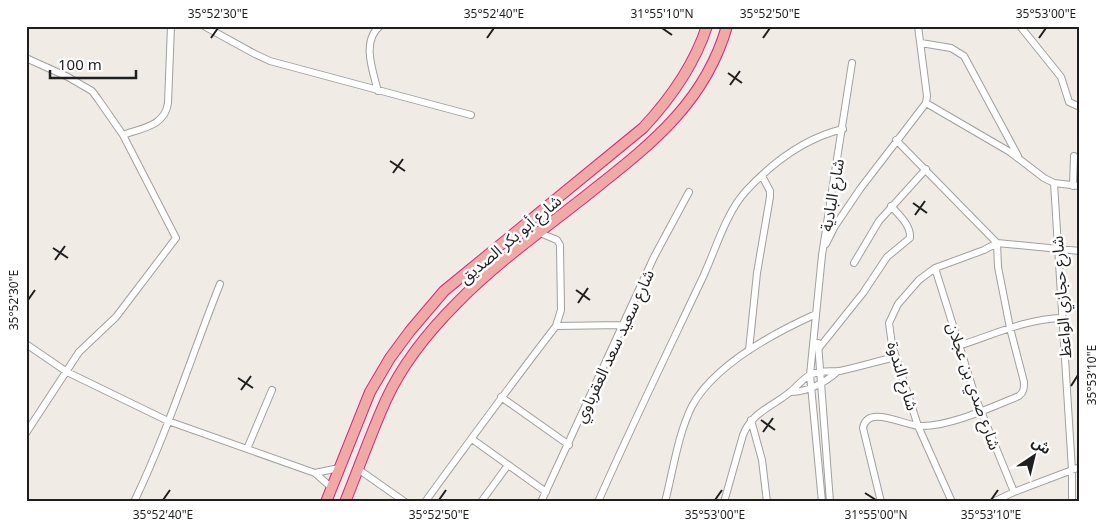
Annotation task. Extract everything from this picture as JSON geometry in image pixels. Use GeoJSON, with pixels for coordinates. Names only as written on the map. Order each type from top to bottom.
{"type":"FeatureCollection","features":[{"type":"Feature","properties":{"kind":"highway","name":"شارع أبو بكر الصديق"},"geometry":{"type":"LineString","coordinates":[[326,502],[370,392],[390,358],[410,331],[444,291],[643,128],[667,101],[683,78],[699,49],[707,26]]}},
{"type":"Feature","properties":{"kind":"highway","name":"شارع أبو بكر الصديق"},"geometry":{"type":"LineString","coordinates":[[345,502],[386,399],[424,340],[456,304],[488,274],[637,155],[671,124],[697,91],[722,43],[727,26]]}},
{"type":"Feature","properties":{"kind":"street"},"geometry":{"type":"LineString","coordinates":[[122,135],[154,123],[165,114],[168,103],[171,26]]}},
{"type":"Feature","properties":{"kind":"street"},"geometry":{"type":"LineString","coordinates":[[204,26],[255,54],[270,60],[471,115]]}},
{"type":"Feature","properties":{"kind":"street"},"geometry":{"type":"LineString","coordinates":[[378,91],[372,65],[370,44],[374,32],[380,26]]}},
{"type":"Feature","properties":{"kind":"street"},"geometry":{"type":"LineString","coordinates":[[822,255],[844,211],[896,140],[926,103],[928,96],[918,26]]}},
{"type":"Feature","properties":{"kind":"street"},"geometry":{"type":"LineString","coordinates":[[1020,26],[1061,77],[1069,102],[1080,107]]}},
{"type":"Feature","properties":{"kind":"street"},"geometry":{"type":"LineString","coordinates":[[921,43],[951,48],[964,56],[1020,160]]}},
{"type":"Feature","properties":{"kind":"street"},"geometry":{"type":"LineString","coordinates":[[26,432],[79,352],[120,313],[176,238],[122,135],[92,91],[57,70],[27,60]]}},
{"type":"Feature","properties":{"kind":"street","name":"شارع البادية"},"geometry":{"type":"LineString","coordinates":[[816,327],[822,255],[852,63]]}},
{"type":"Feature","properties":{"kind":"street"},"geometry":{"type":"LineString","coordinates":[[926,103],[1054,183],[1076,186],[1074,156]]}},
{"type":"Feature","properties":{"kind":"street"},"geometry":{"type":"LineString","coordinates":[[598,502],[731,212],[745,192],[778,161],[812,139],[843,129]]}},
{"type":"Feature","properties":{"kind":"street"},"geometry":{"type":"LineString","coordinates":[[896,140],[998,243],[1080,251]]}},
{"type":"Feature","properties":{"kind":"street"},"geometry":{"type":"LineString","coordinates":[[854,263],[871,233],[891,206],[926,169]]}},
{"type":"Feature","properties":{"kind":"street"},"geometry":{"type":"LineString","coordinates":[[749,350],[752,312],[770,197],[770,191],[762,176]]}},
{"type":"Feature","properties":{"kind":"street","name":"شارع حجازي الواعظ"},"geometry":{"type":"LineString","coordinates":[[1054,183],[1072,470],[1072,502]]}},
{"type":"Feature","properties":{"kind":"street","name":"شارع سعيد سعد العقرباوي"},"geometry":{"type":"LineString","coordinates":[[542,502],[664,236],[689,192]]}},
{"type":"Feature","properties":{"kind":"street"},"geometry":{"type":"LineString","coordinates":[[819,348],[863,293],[887,257],[910,238],[906,224],[891,206]]}},
{"type":"Feature","properties":{"kind":"street"},"geometry":{"type":"LineString","coordinates":[[424,502],[556,326],[561,310],[560,245],[557,240],[540,233]]}},
{"type":"Feature","properties":{"kind":"street"},"geometry":{"type":"LineString","coordinates":[[880,502],[863,428],[864,421],[871,416],[877,416],[918,426],[940,423],[980,411],[1019,396],[1024,389],[998,267],[998,243]]}},
{"type":"Feature","properties":{"kind":"street","name":"شارع الندوة"},"geometry":{"type":"LineString","coordinates":[[952,502],[918,426],[896,357],[889,332],[889,323],[892,313],[906,293],[935,268],[998,243]]}},
{"type":"Feature","properties":{"kind":"street","name":"شارع صدي بن عجلان"},"geometry":{"type":"LineString","coordinates":[[935,268],[980,411],[1014,492]]}},
{"type":"Feature","properties":{"kind":"street"},"geometry":{"type":"LineString","coordinates":[[134,502],[190,367],[220,284]]}},
{"type":"Feature","properties":{"kind":"street"},"geometry":{"type":"LineString","coordinates":[[665,502],[685,422],[693,406],[711,381],[749,350],[788,327],[816,314]]}},
{"type":"Feature","properties":{"kind":"street"},"geometry":{"type":"LineString","coordinates":[[958,346],[1039,320],[1062,318]]}},
{"type":"Feature","properties":{"kind":"street"},"geometry":{"type":"LineString","coordinates":[[556,326],[622,325]]}},
{"type":"Feature","properties":{"kind":"street"},"geometry":{"type":"LineString","coordinates":[[816,327],[830,502]]}},
{"type":"Feature","properties":{"kind":"street"},"geometry":{"type":"LineString","coordinates":[[816,327],[810,375],[822,502]]}},
{"type":"Feature","properties":{"kind":"street"},"geometry":{"type":"LineString","coordinates":[[26,344],[67,372],[168,421],[315,472],[332,488]]}},
{"type":"Feature","properties":{"kind":"street"},"geometry":{"type":"LineString","coordinates":[[724,502],[739,444],[746,427],[765,408],[791,392],[795,386],[810,375],[820,372],[838,371],[896,357]]}},
{"type":"Feature","properties":{"kind":"street"},"geometry":{"type":"LineString","coordinates":[[791,392],[798,392],[821,384],[838,371]]}},
{"type":"Feature","properties":{"kind":"street"},"geometry":{"type":"LineString","coordinates":[[247,449],[272,390]]}},
{"type":"Feature","properties":{"kind":"street"},"geometry":{"type":"LineString","coordinates":[[501,398],[569,445]]}},
{"type":"Feature","properties":{"kind":"street"},"geometry":{"type":"LineString","coordinates":[[751,420],[762,460],[767,502]]}},
{"type":"Feature","properties":{"kind":"street"},"geometry":{"type":"LineString","coordinates":[[472,439],[546,492]]}},
{"type":"Feature","properties":{"kind":"street"},"geometry":{"type":"LineString","coordinates":[[481,502],[508,465]]}},
{"type":"Feature","properties":{"kind":"street"},"geometry":{"type":"LineString","coordinates":[[993,502],[1080,467]]}},
{"type":"Feature","properties":{"kind":"street"},"geometry":{"type":"LineString","coordinates":[[315,472],[339,468]]}},
{"type":"Feature","properties":{"kind":"street"},"geometry":{"type":"LineString","coordinates":[[358,469],[405,502]]}},
{"type":"Feature","properties":{"kind":"street"},"geometry":{"type":"LineString","coordinates":[[820,478],[828,478]]}}]}
